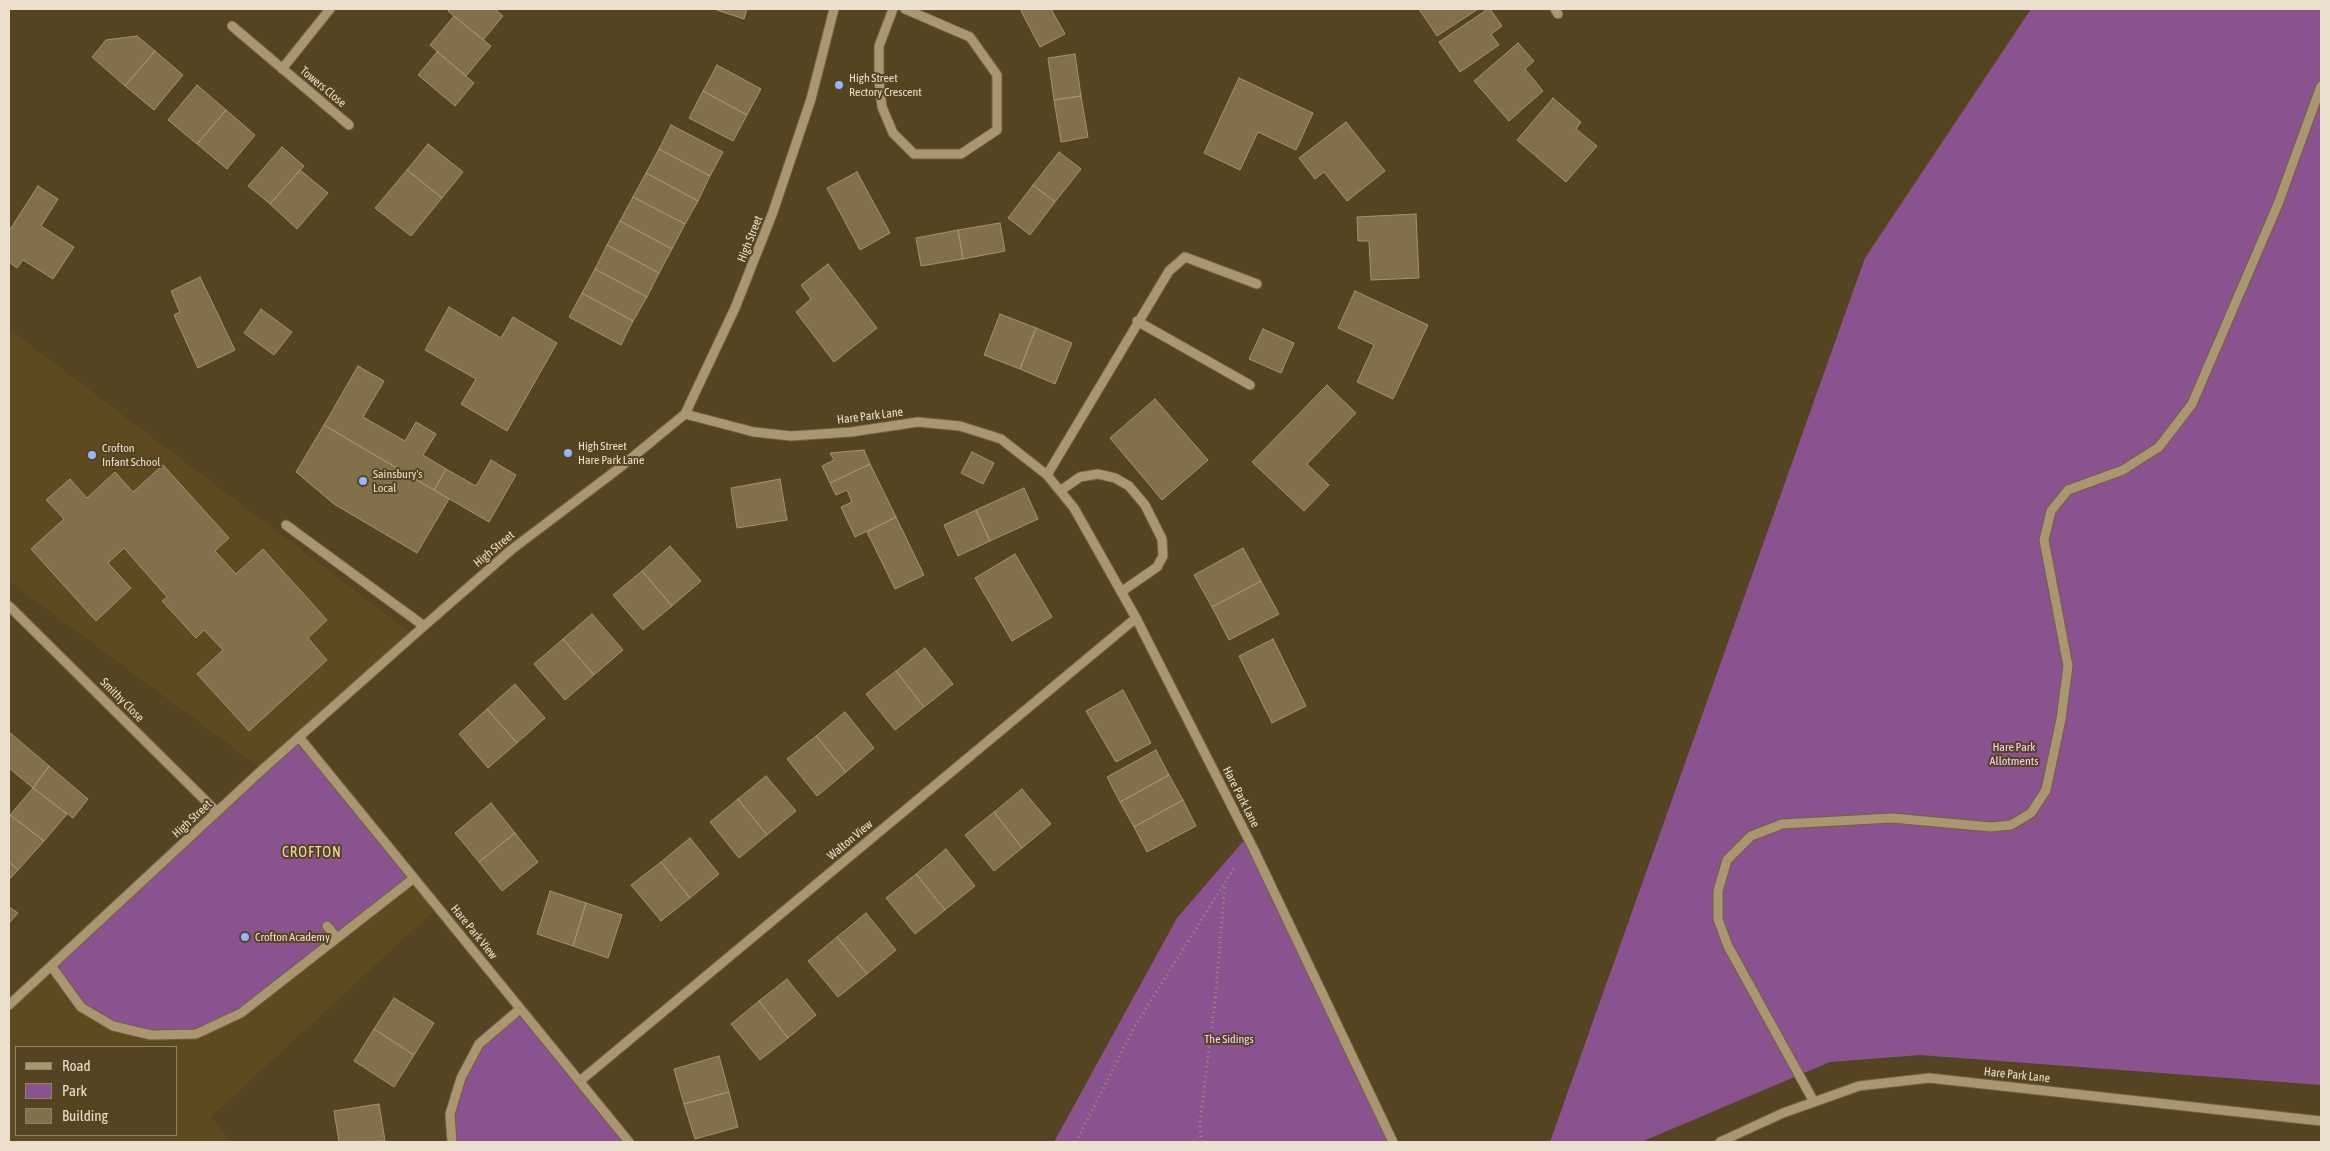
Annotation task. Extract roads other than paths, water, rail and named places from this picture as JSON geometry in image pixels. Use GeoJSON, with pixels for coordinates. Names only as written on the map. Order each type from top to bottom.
{"type":"FeatureCollection","features":[{"type":"Feature","properties":{"kind":"street","name":"Towers Close"},"geometry":{"type":"LineString","coordinates":[[282,69],[330,9]]}},
{"type":"Feature","properties":{"kind":"street","name":"High Street"},"geometry":{"type":"LineString","coordinates":[[9,1005],[299,737],[424,626],[512,550],[618,469],[685,414],[735,308],[773,212],[811,99],[834,9]]}},
{"type":"Feature","properties":{"kind":"street"},"geometry":{"type":"LineString","coordinates":[[893,9],[879,46],[879,81],[882,107],[893,133],[914,154],[961,154],[998,130],[997,75],[970,37],[905,9]]}},
{"type":"Feature","properties":{"kind":"street","name":"Towers Close"},"geometry":{"type":"LineString","coordinates":[[232,26],[349,125]]}},
{"type":"Feature","properties":{"kind":"street"},"geometry":{"type":"LineString","coordinates":[[1814,1102],[1728,946],[1718,919],[1718,891],[1727,860],[1751,836],[1782,824],[1892,818],[1991,827],[2011,825],[2030,814],[2046,790],[2061,719],[2068,666],[2044,540],[2051,511],[2068,490],[2123,470],[2159,446],[2192,404],[2278,204],[2321,86]]}},
{"type":"Feature","properties":{"kind":"street"},"geometry":{"type":"LineString","coordinates":[[1047,475],[1169,271],[1185,257],[1257,284]]}},
{"type":"Feature","properties":{"kind":"street"},"geometry":{"type":"LineString","coordinates":[[1137,322],[1250,384]]}},
{"type":"Feature","properties":{"kind":"street","name":"Hare Park Lane"},"geometry":{"type":"LineString","coordinates":[[685,414],[754,432],[791,436],[851,432],[918,422],[960,426],[1000,440],[1047,475],[1074,508],[1136,618],[1252,848],[1393,1142]]}},
{"type":"Feature","properties":{"kind":"street"},"geometry":{"type":"LineString","coordinates":[[1060,491],[1080,477],[1098,474],[1115,478],[1129,486],[1146,505],[1162,540],[1163,556],[1157,567],[1121,592]]}},
{"type":"Feature","properties":{"kind":"street"},"geometry":{"type":"LineString","coordinates":[[286,525],[424,626]]}},
{"type":"Feature","properties":{"kind":"street","name":"Smithy Close"},"geometry":{"type":"LineString","coordinates":[[9,606],[217,812]]}},
{"type":"Feature","properties":{"kind":"street","name":"Walton View"},"geometry":{"type":"LineString","coordinates":[[580,1082],[1136,618]]}},
{"type":"Feature","properties":{"kind":"street","name":"Hare Park View"},"geometry":{"type":"LineString","coordinates":[[299,737],[630,1142]]}},
{"type":"Feature","properties":{"kind":"street"},"geometry":{"type":"LineString","coordinates":[[52,967],[81,1007],[112,1026],[151,1035],[196,1034],[241,1013],[414,878]]}},
{"type":"Feature","properties":{"kind":"street"},"geometry":{"type":"LineString","coordinates":[[327,926],[337,938]]}},
{"type":"Feature","properties":{"kind":"street"},"geometry":{"type":"LineString","coordinates":[[452,1142],[450,1114],[461,1078],[479,1044],[520,1009]]}},
{"type":"Feature","properties":{"kind":"street","name":"Hare Park Lane"},"geometry":{"type":"LineString","coordinates":[[1720,1142],[1782,1113],[1858,1086],[1929,1078],[2321,1121]]}},
{"type":"Feature","properties":{"kind":"place","name":"High Street Rectory Crescent"},"geometry":{"type":"Point","coordinates":[839,85]}},
{"type":"Feature","properties":{"kind":"place","name":"High Street Hare Park Lane"},"geometry":{"type":"Point","coordinates":[568,453]}},
{"type":"Feature","properties":{"kind":"place","name":"Crofton Infant School"},"geometry":{"type":"Point","coordinates":[92,455]}},
{"type":"Feature","properties":{"kind":"place","name":"Sainsbury's Local"},"geometry":{"type":"Point","coordinates":[363,481]}},
{"type":"Feature","properties":{"kind":"place","name":"Crofton Academy"},"geometry":{"type":"Point","coordinates":[245,937]}},
{"type":"Feature","properties":{"kind":"district","name":"CROFTON"},"geometry":{"type":"Point","coordinates":[312,852]}},
{"type":"Feature","properties":{"kind":"park label","name":"Hare Park Allotments"},"geometry":{"type":"Point","coordinates":[2014,754]}},
{"type":"Feature","properties":{"kind":"park label","name":"The Sidings"},"geometry":{"type":"Point","coordinates":[1229,1039]}}]}
